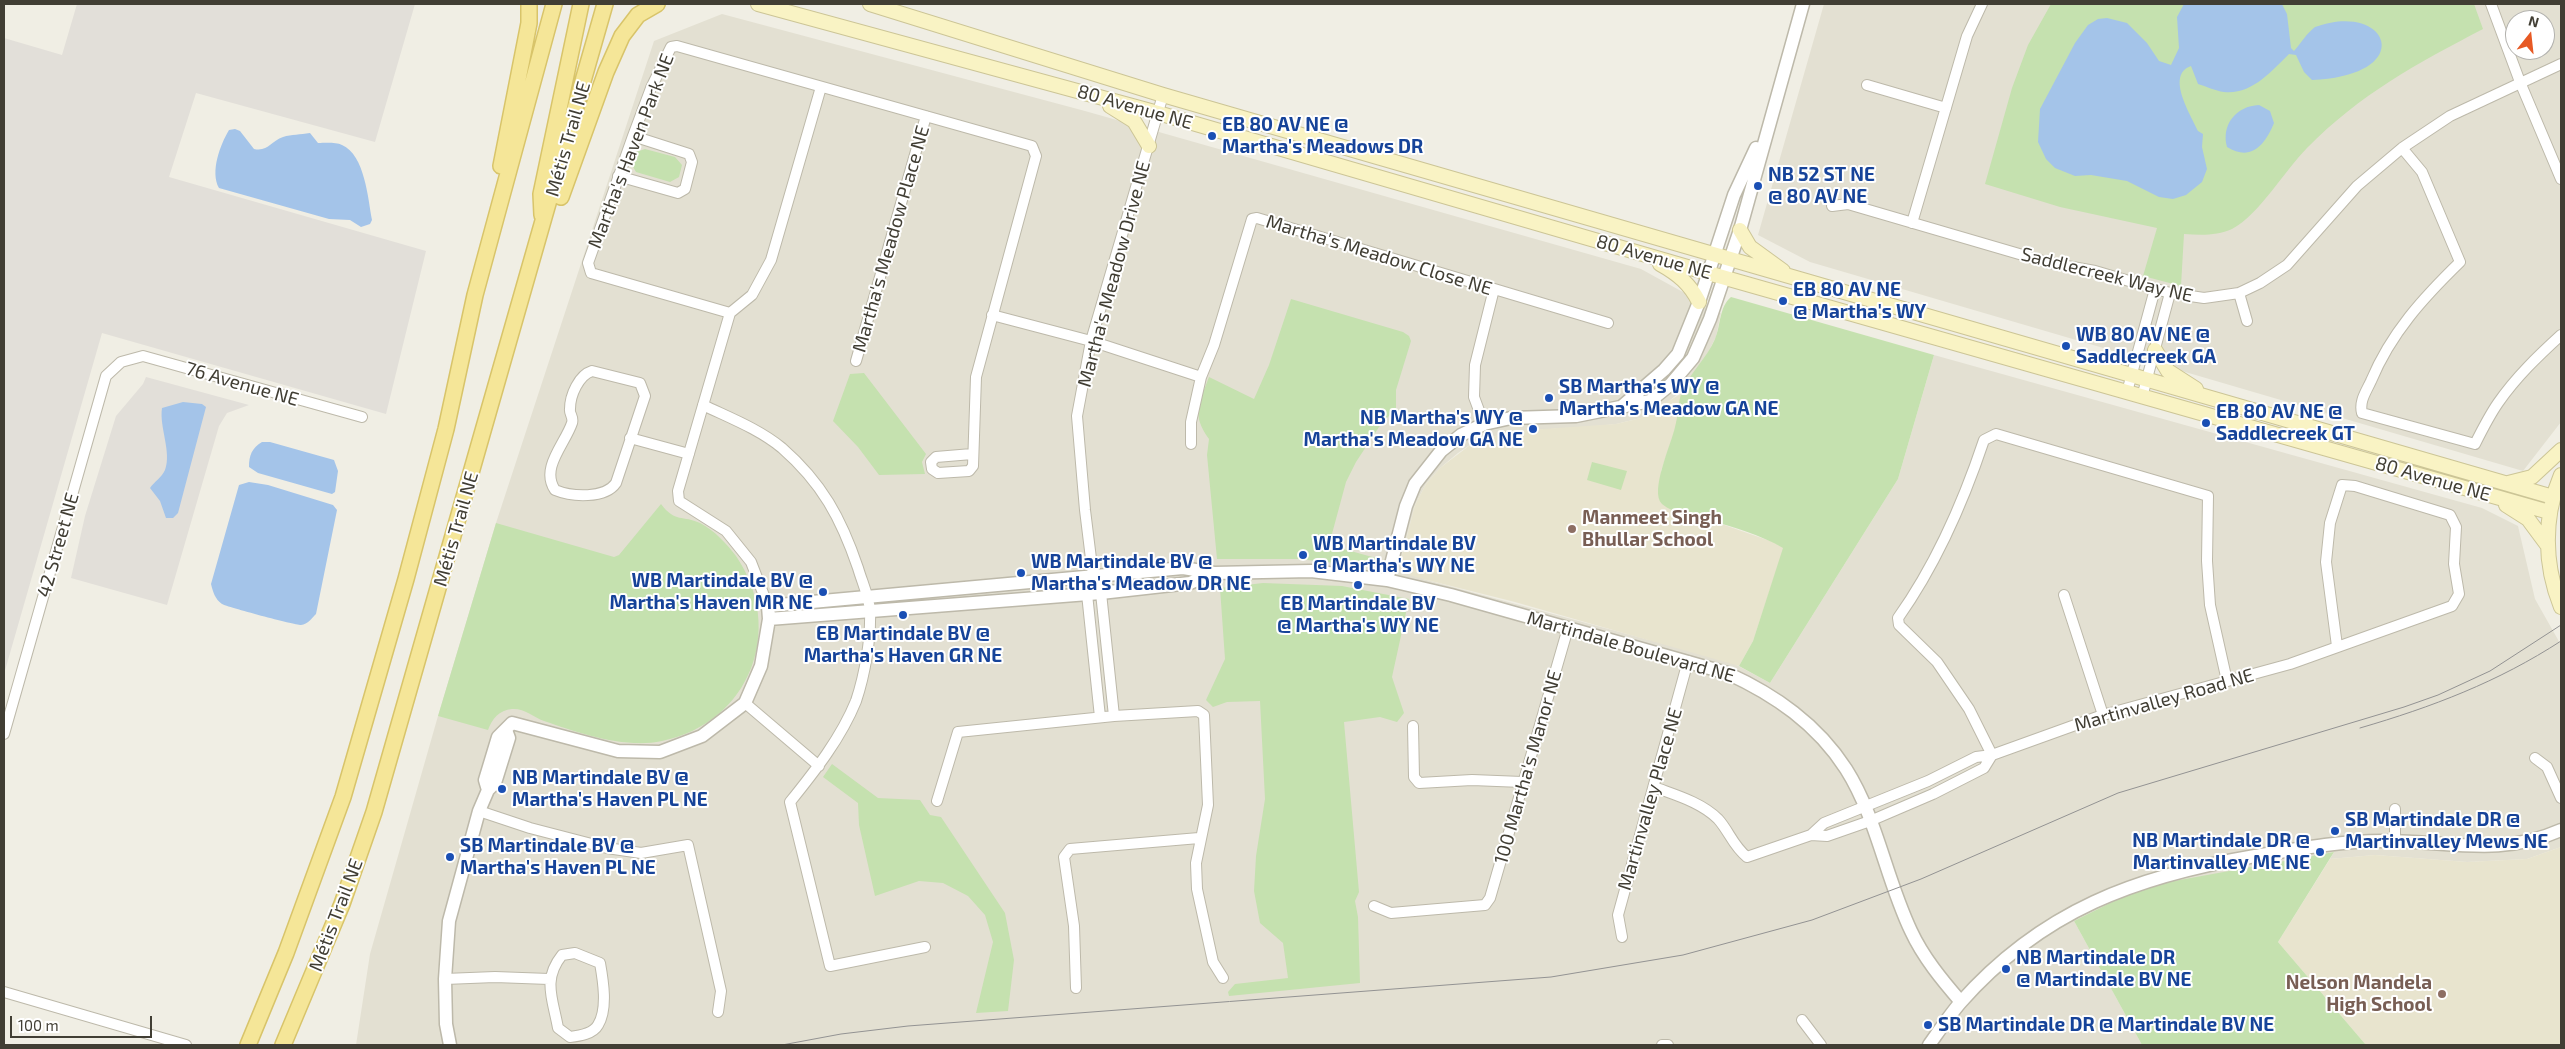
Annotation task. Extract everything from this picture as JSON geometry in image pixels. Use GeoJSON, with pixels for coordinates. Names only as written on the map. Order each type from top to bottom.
{"type":"FeatureCollection","features":[{"type":"Feature","properties":{"kind":"main road"},"geometry":{"type":"LineString","coordinates":[[475,295],[529,23],[529,4]]}},
{"type":"Feature","properties":{"kind":"main road","name":"Métis Trail NE"},"geometry":{"type":"LineString","coordinates":[[248,1045],[286,953],[343,797],[406,580],[446,429],[475,295],[554,4]]}},
{"type":"Feature","properties":{"kind":"main road"},"geometry":{"type":"LineString","coordinates":[[543,229],[541,194],[581,4]]}},
{"type":"Feature","properties":{"kind":"main road","name":"Métis Trail NE"},"geometry":{"type":"LineString","coordinates":[[283,1045],[342,904],[374,812],[543,229],[605,4]]}},
{"type":"Feature","properties":{"kind":"main road"},"geometry":{"type":"LineString","coordinates":[[543,229],[560,198],[606,72],[622,36],[638,16],[657,4]]}},
{"type":"Feature","properties":{"kind":"main road","name":"80 Avenue NE"},"geometry":{"type":"LineString","coordinates":[[758,4],[1158,113],[1724,278],[2549,512]]}},
{"type":"Feature","properties":{"kind":"main road","name":"80 Avenue NE"},"geometry":{"type":"LineString","coordinates":[[870,4],[1163,95],[1796,280],[2553,497]]}},
{"type":"Feature","properties":{"kind":"main road"},"geometry":{"type":"LineString","coordinates":[[1080,92],[1134,121],[1149,146]]}},
{"type":"Feature","properties":{"kind":"main road"},"geometry":{"type":"LineString","coordinates":[[1740,230],[1750,247],[1761,257],[1796,280]]}},
{"type":"Feature","properties":{"kind":"main road"},"geometry":{"type":"LineString","coordinates":[[1640,253],[1680,276],[1692,289],[1699,302]]}},
{"type":"Feature","properties":{"kind":"main road"},"geometry":{"type":"LineString","coordinates":[[2155,350],[2168,371],[2183,382],[2221,402]]}},
{"type":"Feature","properties":{"kind":"main road"},"geometry":{"type":"LineString","coordinates":[[2507,483],[2532,477],[2561,450]]}},
{"type":"Feature","properties":{"kind":"main road"},"geometry":{"type":"LineString","coordinates":[[2561,475],[2549,512],[2548,546],[2550,571],[2561,607]]}},
{"type":"Feature","properties":{"kind":"main road"},"geometry":{"type":"LineString","coordinates":[[2483,494],[2517,510],[2528,519],[2548,546]]}},
{"type":"Feature","properties":{"kind":"street"},"geometry":{"type":"LineString","coordinates":[[1386,580],[1406,506],[1415,484],[1441,451],[1461,435],[1484,424],[1511,418],[1576,416],[1650,401],[1671,384],[1694,358],[1740,230],[1803,4]]}},
{"type":"Feature","properties":{"kind":"street"},"geometry":{"type":"LineString","coordinates":[[1912,223],[1967,36],[1982,4]]}},
{"type":"Feature","properties":{"kind":"street"},"geometry":{"type":"LineString","coordinates":[[2491,4],[2520,82],[2561,179]]}},
{"type":"Feature","properties":{"kind":"street","name":"Martha's Haven Park NE"},"geometry":{"type":"LineString","coordinates":[[730,313],[591,273],[588,263],[632,136],[655,79],[671,47],[686,49],[820,87]]}},
{"type":"Feature","properties":{"kind":"street","name":"Saddlecreek Way NE"},"geometry":{"type":"LineString","coordinates":[[1832,206],[1848,204],[2050,263],[2094,271],[2170,293],[2204,298],[2239,294],[2287,265],[2357,186],[2402,148],[2450,116],[2561,64]]}},
{"type":"Feature","properties":{"kind":"street"},"geometry":{"type":"LineString","coordinates":[[1867,86],[1946,108]]}},
{"type":"Feature","properties":{"kind":"street"},"geometry":{"type":"LineString","coordinates":[[450,1045],[446,1024],[445,979],[449,920],[479,811],[488,790],[485,780],[498,737],[512,723],[618,751],[660,752],[702,736],[744,703],[761,666],[768,612],[751,562],[726,531],[679,501],[678,491],[730,313],[752,295],[771,260],[820,87],[1032,146],[1036,151],[976,377],[972,454]]}},
{"type":"Feature","properties":{"kind":"street","name":"Martha's Meadow Drive NE"},"geometry":{"type":"LineString","coordinates":[[1093,575],[1084,510],[1077,416],[1092,342],[1163,95]]}},
{"type":"Feature","properties":{"kind":"street","name":"Martha's Meadow Place NE"},"geometry":{"type":"LineString","coordinates":[[856,361],[926,116]]}},
{"type":"Feature","properties":{"kind":"street"},"geometry":{"type":"LineString","coordinates":[[1620,408],[1664,370],[1678,354],[1699,302],[1734,195],[1769,121]]}},
{"type":"Feature","properties":{"kind":"street"},"geometry":{"type":"LineString","coordinates":[[618,176],[671,192],[678,193],[685,189],[692,162],[689,154],[632,136]]}},
{"type":"Feature","properties":{"kind":"street"},"geometry":{"type":"LineString","coordinates":[[2402,148],[2422,172],[2460,262],[2408,316],[2381,358],[2360,405],[2362,413],[2475,444],[2497,404],[2511,386],[2533,361],[2561,335]]}},
{"type":"Feature","properties":{"kind":"street","name":"Martha's Meadow Close NE"},"geometry":{"type":"LineString","coordinates":[[1201,377],[1214,345],[1252,219],[1257,218],[1608,323]]}},
{"type":"Feature","properties":{"kind":"street"},"geometry":{"type":"LineString","coordinates":[[1484,424],[1474,397],[1475,365],[1494,289]]}},
{"type":"Feature","properties":{"kind":"street"},"geometry":{"type":"LineString","coordinates":[[2127,392],[2155,289]]}},
{"type":"Feature","properties":{"kind":"street"},"geometry":{"type":"LineString","coordinates":[[2142,396],[2170,293]]}},
{"type":"Feature","properties":{"kind":"street"},"geometry":{"type":"LineString","coordinates":[[2239,294],[2247,321]]}},
{"type":"Feature","properties":{"kind":"street"},"geometry":{"type":"LineString","coordinates":[[992,315],[1092,342],[1201,377],[1191,422],[1191,444]]}},
{"type":"Feature","properties":{"kind":"street","name":"76 Avenue NE"},"geometry":{"type":"LineString","coordinates":[[121,362],[143,356],[362,418]]}},
{"type":"Feature","properties":{"kind":"street","name":"42 Street NE"},"geometry":{"type":"LineString","coordinates":[[4,734],[106,376],[121,362]]}},
{"type":"Feature","properties":{"kind":"street"},"geometry":{"type":"LineString","coordinates":[[592,371],[640,384],[644,389],[645,396],[630,438],[612,490],[603,494],[562,493],[555,490],[551,484],[550,477],[558,448],[566,439],[573,420],[569,409],[580,379],[585,373],[592,371]]}},
{"type":"Feature","properties":{"kind":"street"},"geometry":{"type":"LineString","coordinates":[[702,405],[746,425],[781,447],[813,477],[832,506],[846,535],[868,596],[870,611],[866,659],[856,700],[843,727],[819,766],[790,802],[830,966],[926,947]]}},
{"type":"Feature","properties":{"kind":"street"},"geometry":{"type":"LineString","coordinates":[[1992,755],[1969,709],[1937,662],[1899,625],[1898,618],[1943,545],[1967,491],[1984,440],[1996,434],[2208,496],[2207,561],[2210,605],[2227,681]]}},
{"type":"Feature","properties":{"kind":"street"},"geometry":{"type":"LineString","coordinates":[[630,438],[689,454]]}},
{"type":"Feature","properties":{"kind":"street","name":"Martinvalley Road NE"},"geometry":{"type":"LineString","coordinates":[[1812,835],[1824,823],[1928,781],[1976,757],[1992,755],[2103,715],[2290,664],[2452,606],[2460,594],[2454,564],[2456,527],[2450,515],[2355,486],[2342,485],[2330,523],[2326,562],[2337,646]]}},
{"type":"Feature","properties":{"kind":"street","name":"Martindale Boulevard NE"},"geometry":{"type":"LineString","coordinates":[[768,612],[868,596],[1183,568],[1214,573],[1311,571],[1386,580],[1568,628],[1727,673],[1762,689],[1791,709],[1806,722],[1846,769],[1865,808],[1911,931],[1930,962],[1961,1002]]}},
{"type":"Feature","properties":{"kind":"street","name":"Martindale Boulevard NE"},"geometry":{"type":"LineString","coordinates":[[768,612],[870,611],[1087,594],[1190,583],[1214,573]]}},
{"type":"Feature","properties":{"kind":"street"},"geometry":{"type":"LineString","coordinates":[[1093,575],[1101,592],[1114,716]]}},
{"type":"Feature","properties":{"kind":"street"},"geometry":{"type":"LineString","coordinates":[[1093,575],[1087,594],[1100,717]]}},
{"type":"Feature","properties":{"kind":"street"},"geometry":{"type":"LineString","coordinates":[[2064,595],[2103,715]]}},
{"type":"Feature","properties":{"kind":"street","name":"100 Martha's Manor NE"},"geometry":{"type":"LineString","coordinates":[[1374,906],[1390,913],[1485,905],[1490,898],[1568,628]]}},
{"type":"Feature","properties":{"kind":"street","name":"Martinvalley Place NE"},"geometry":{"type":"LineString","coordinates":[[1622,937],[1618,915],[1688,661]]}},
{"type":"Feature","properties":{"kind":"street"},"geometry":{"type":"LineString","coordinates":[[744,703],[819,766]]}},
{"type":"Feature","properties":{"kind":"street"},"geometry":{"type":"LineString","coordinates":[[937,801],[958,732],[1100,717],[1198,710],[1204,715],[1208,805],[1199,838],[1196,863],[1197,889],[1213,962],[1223,978]]}},
{"type":"Feature","properties":{"kind":"street"},"geometry":{"type":"LineString","coordinates":[[1413,726],[1414,777],[1419,783],[1472,780],[1522,782]]}},
{"type":"Feature","properties":{"kind":"street","name":"Martinvalley Road NE"},"geometry":{"type":"LineString","coordinates":[[1812,835],[1827,836],[1870,821],[1933,794],[1984,768],[1992,755]]}},
{"type":"Feature","properties":{"kind":"street"},"geometry":{"type":"LineString","coordinates":[[2535,758],[2547,767],[2561,798]]}},
{"type":"Feature","properties":{"kind":"street"},"geometry":{"type":"LineString","coordinates":[[1654,787],[1689,800],[1717,819],[1737,850],[1746,857],[1812,835]]}},
{"type":"Feature","properties":{"kind":"street"},"geometry":{"type":"LineString","coordinates":[[2395,810],[2395,841]]}},
{"type":"Feature","properties":{"kind":"street"},"geometry":{"type":"LineString","coordinates":[[479,811],[530,828],[607,848],[641,852],[688,845],[721,992],[718,1012]]}},
{"type":"Feature","properties":{"kind":"street"},"geometry":{"type":"LineString","coordinates":[[1929,1045],[1961,1002],[2006,958],[2036,936],[2089,903],[2120,889],[2174,872],[2213,863],[2328,844],[2395,841],[2471,847],[2508,845],[2532,840],[2561,830]]}},
{"type":"Feature","properties":{"kind":"street"},"geometry":{"type":"LineString","coordinates":[[1076,988],[1074,926],[1064,857],[1070,849],[1199,838]]}},
{"type":"Feature","properties":{"kind":"street"},"geometry":{"type":"LineString","coordinates":[[575,953],[600,963],[602,1009],[598,1026],[590,1032],[570,1037],[558,1028],[549,979],[555,964],[562,955],[575,953]]}},
{"type":"Feature","properties":{"kind":"street"},"geometry":{"type":"LineString","coordinates":[[445,979],[495,977],[549,979]]}},
{"type":"Feature","properties":{"kind":"street"},"geometry":{"type":"LineString","coordinates":[[4,992],[186,1045]]}},
{"type":"Feature","properties":{"kind":"street"},"geometry":{"type":"LineString","coordinates":[[1802,1020],[1821,1045]]}},
{"type":"Feature","properties":{"kind":"street"},"geometry":{"type":"LineString","coordinates":[[1662,1045],[1668,1045]]}},
{"type":"Feature","properties":{"kind":"shaded area"},"geometry":{"type":"Polygon","coordinates":[[[77,4],[415,4],[375,142],[196,93],[169,177],[426,251],[386,414],[102,333],[4,674],[4,38],[62,55],[77,4]]]}},
{"type":"Feature","properties":{"kind":"shaded area"},"geometry":{"type":"Polygon","coordinates":[[[1824,4],[2561,4],[2561,422],[2523,471],[1810,262],[1758,235],[1824,4]]]}},
{"type":"Feature","properties":{"kind":"shaded area"},"geometry":{"type":"Polygon","coordinates":[[[722,14],[1085,111],[1641,269],[1721,313],[1716,337],[1704,360],[1680,392],[1662,407],[1641,418],[1616,424],[1514,431],[1474,442],[1458,453],[1440,468],[1426,484],[1415,505],[1401,559],[1423,579],[1731,662],[1770,683],[1898,479],[1934,355],[2482,508],[2518,526],[2535,599],[2561,645],[2561,847],[2527,859],[2467,862],[2375,855],[2330,859],[2334,852],[2118,899],[2074,921],[2142,1045],[356,1045],[370,954],[438,716],[496,523],[654,41],[722,14]]]}},
{"type":"Feature","properties":{"kind":"shaded area"},"geometry":{"type":"Polygon","coordinates":[[[146,377],[249,405],[227,413],[219,426],[167,605],[71,578],[85,516],[116,416],[143,384],[146,377]]]}},
{"type":"Feature","properties":{"kind":"shaded area","name":"Manmeet Singh Bhullar School"},"geometry":{"type":"Polygon","coordinates":[[[1682,393],[1676,427],[1661,471],[1677,511],[1710,520],[1773,542],[1784,548],[1753,641],[1739,666],[1515,602],[1423,579],[1409,575],[1405,571],[1401,559],[1415,505],[1426,484],[1440,468],[1474,442],[1514,431],[1616,424],[1641,418],[1682,393]]]}},
{"type":"Feature","properties":{"kind":"shaded area","name":"Nelson Mandela High School"},"geometry":{"type":"Polygon","coordinates":[[[2561,847],[2561,1045],[2366,1045],[2278,942],[2330,859],[2375,855],[2467,862],[2527,859],[2561,847]]]}},
{"type":"Feature","properties":{"kind":"green space"},"geometry":{"type":"Polygon","coordinates":[[[2051,4],[2474,4],[2483,29],[2413,67],[2348,111],[2307,148],[2252,214],[2232,229],[2214,234],[2184,234],[2181,286],[2143,276],[2157,228],[2060,207],[1985,184],[2012,88],[2028,45],[2051,4]]]}},
{"type":"Feature","properties":{"kind":"green space"},"geometry":{"type":"Polygon","coordinates":[[[645,149],[675,157],[682,165],[679,177],[670,182],[636,172],[632,165],[636,152],[645,149]]]}},
{"type":"Feature","properties":{"kind":"green space"},"geometry":{"type":"Polygon","coordinates":[[[1731,297],[1934,355],[1898,479],[1770,683],[1739,666],[1753,641],[1783,548],[1747,532],[1672,510],[1662,504],[1658,489],[1662,467],[1676,423],[1681,394],[1688,380],[1712,346],[1724,306],[1731,297]]]}},
{"type":"Feature","properties":{"kind":"green space"},"geometry":{"type":"Polygon","coordinates":[[[1291,299],[1403,332],[1409,336],[1411,341],[1396,390],[1396,408],[1379,427],[1356,462],[1346,482],[1329,545],[1376,558],[1371,564],[1365,566],[1298,559],[1217,559],[1207,455],[1209,439],[1200,423],[1198,409],[1209,377],[1254,399],[1269,365],[1291,299]]]}},
{"type":"Feature","properties":{"kind":"green space"},"geometry":{"type":"Polygon","coordinates":[[[864,373],[926,454],[922,462],[925,474],[879,475],[858,447],[833,421],[850,374],[864,373]]]}},
{"type":"Feature","properties":{"kind":"green space"},"geometry":{"type":"Polygon","coordinates":[[[1592,462],[1627,471],[1621,490],[1587,480],[1592,462]]]}},
{"type":"Feature","properties":{"kind":"green space"},"geometry":{"type":"Polygon","coordinates":[[[661,504],[671,514],[700,523],[715,533],[736,556],[751,584],[758,613],[758,642],[751,669],[737,694],[718,715],[692,731],[662,741],[647,743],[602,739],[544,721],[516,709],[500,713],[488,730],[438,716],[496,523],[614,557],[619,555],[661,504]]]}},
{"type":"Feature","properties":{"kind":"green space"},"geometry":{"type":"Polygon","coordinates":[[[1263,583],[1342,586],[1409,599],[1392,677],[1404,713],[1397,722],[1380,717],[1344,722],[1359,892],[1355,901],[1358,917],[1360,983],[1229,996],[1228,992],[1235,984],[1288,978],[1283,943],[1260,923],[1254,891],[1256,856],[1265,799],[1260,701],[1227,702],[1213,707],[1206,700],[1225,659],[1220,588],[1263,583]]]}},
{"type":"Feature","properties":{"kind":"green space"},"geometry":{"type":"Polygon","coordinates":[[[832,764],[878,798],[920,800],[930,815],[941,817],[1005,913],[1014,960],[1008,1011],[976,1013],[993,942],[985,915],[968,896],[943,883],[919,881],[875,896],[859,825],[858,803],[823,777],[832,764]]]}},
{"type":"Feature","properties":{"kind":"green space"},"geometry":{"type":"Polygon","coordinates":[[[2334,852],[2278,942],[2366,1045],[2142,1045],[2074,921],[2118,899],[2163,883],[2334,852]]]}},
{"type":"Feature","properties":{"kind":"water"},"geometry":{"type":"Polygon","coordinates":[[[2184,4],[2282,4],[2287,14],[2291,48],[2294,51],[2315,27],[2340,21],[2361,23],[2375,31],[2381,42],[2380,54],[2368,66],[2346,75],[2312,80],[2304,72],[2296,55],[2289,54],[2260,81],[2243,90],[2234,92],[2224,92],[2198,84],[2191,66],[2184,71],[2180,78],[2182,96],[2198,131],[2203,134],[2202,147],[2207,169],[2202,182],[2186,195],[2173,199],[2159,197],[2127,181],[2091,175],[2075,176],[2055,168],[2046,159],[2038,142],[2040,109],[2075,43],[2088,25],[2098,19],[2107,18],[2127,23],[2147,43],[2159,61],[2171,65],[2179,48],[2177,17],[2184,4]]]}},
{"type":"Feature","properties":{"kind":"water"},"geometry":{"type":"Polygon","coordinates":[[[2259,105],[2270,111],[2274,123],[2262,144],[2250,152],[2243,153],[2227,147],[2226,131],[2232,118],[2243,109],[2259,105]]]}},
{"type":"Feature","properties":{"kind":"water"},"geometry":{"type":"Polygon","coordinates":[[[235,129],[240,131],[254,149],[259,150],[266,148],[283,137],[310,133],[318,143],[340,144],[350,150],[361,168],[364,178],[372,220],[370,224],[361,227],[350,220],[329,219],[219,188],[216,182],[217,159],[229,130],[235,129]]]}},
{"type":"Feature","properties":{"kind":"water"},"geometry":{"type":"Polygon","coordinates":[[[183,402],[202,404],[206,407],[178,513],[173,518],[166,518],[160,501],[150,488],[164,473],[167,463],[162,408],[183,402]]]}},
{"type":"Feature","properties":{"kind":"water"},"geometry":{"type":"Polygon","coordinates":[[[262,442],[270,442],[334,460],[338,471],[335,492],[332,494],[258,473],[249,467],[252,452],[262,442]]]}},
{"type":"Feature","properties":{"kind":"water"},"geometry":{"type":"Polygon","coordinates":[[[249,482],[268,485],[333,505],[337,510],[316,614],[310,621],[301,625],[227,606],[216,598],[214,593],[211,584],[239,485],[249,482]]]}},
{"type":"Feature","properties":{"kind":"tram line"},"geometry":{"type":"LineString","coordinates":[[782,1045],[841,1034],[908,1026],[1551,977],[1683,955],[1812,920],[1921,879],[2118,793],[2404,707],[2438,695],[2490,671],[2561,625]]}},
{"type":"Feature","properties":{"kind":"tram line"},"geometry":{"type":"LineString","coordinates":[[2360,728],[2464,692],[2513,669],[2561,641]]}},
{"type":"Feature","properties":{"kind":"place","name":"EB 80 AV NE @ Martha's Meadows DR"},"geometry":{"type":"Point","coordinates":[1212,136]}},
{"type":"Feature","properties":{"kind":"place","name":"NB 52 ST NE @ 80 AV NE"},"geometry":{"type":"Point","coordinates":[1758,186]}},
{"type":"Feature","properties":{"kind":"place","name":"EB 80 AV NE @ Martha's WY"},"geometry":{"type":"Point","coordinates":[1783,301]}},
{"type":"Feature","properties":{"kind":"place","name":"WB 80 AV NE @ Saddlecreek GA"},"geometry":{"type":"Point","coordinates":[2066,346]}},
{"type":"Feature","properties":{"kind":"place","name":"SB Martha's WY @ Martha's Meadow GA NE"},"geometry":{"type":"Point","coordinates":[1549,398]}},
{"type":"Feature","properties":{"kind":"place","name":"EB 80 AV NE @ Saddlecreek GT"},"geometry":{"type":"Point","coordinates":[2206,423]}},
{"type":"Feature","properties":{"kind":"place","name":"NB Martha's WY @ Martha's Meadow GA NE"},"geometry":{"type":"Point","coordinates":[1533,429]}},
{"type":"Feature","properties":{"kind":"place","name":"Manmeet Singh Bhullar School"},"geometry":{"type":"Point","coordinates":[1572,529]}},
{"type":"Feature","properties":{"kind":"place","name":"WB Martindale BV @ Martha's WY NE"},"geometry":{"type":"Point","coordinates":[1303,555]}},
{"type":"Feature","properties":{"kind":"place","name":"WB Martindale BV @ Martha's Meadow DR NE"},"geometry":{"type":"Point","coordinates":[1021,573]}},
{"type":"Feature","properties":{"kind":"place","name":"EB Martindale BV @ Martha's WY NE"},"geometry":{"type":"Point","coordinates":[1358,585]}},
{"type":"Feature","properties":{"kind":"place","name":"WB Martindale BV @ Martha's Haven MR NE"},"geometry":{"type":"Point","coordinates":[823,592]}},
{"type":"Feature","properties":{"kind":"place","name":"EB Martindale BV @ Martha's Haven GR NE"},"geometry":{"type":"Point","coordinates":[903,615]}},
{"type":"Feature","properties":{"kind":"place","name":"NB Martindale BV @ Martha's Haven PL NE"},"geometry":{"type":"Point","coordinates":[502,789]}},
{"type":"Feature","properties":{"kind":"place","name":"SB Martindale DR @ Martinvalley Mews NE"},"geometry":{"type":"Point","coordinates":[2335,831]}},
{"type":"Feature","properties":{"kind":"place","name":"NB Martindale DR @ Martinvalley ME NE"},"geometry":{"type":"Point","coordinates":[2320,852]}},
{"type":"Feature","properties":{"kind":"place","name":"SB Martindale BV @ Martha's Haven PL NE"},"geometry":{"type":"Point","coordinates":[450,857]}},
{"type":"Feature","properties":{"kind":"place","name":"NB Martindale DR @ Martindale BV NE"},"geometry":{"type":"Point","coordinates":[2006,969]}},
{"type":"Feature","properties":{"kind":"place","name":"Nelson Mandela High School"},"geometry":{"type":"Point","coordinates":[2442,994]}},
{"type":"Feature","properties":{"kind":"place","name":"SB Martindale DR @ Martindale BV NE"},"geometry":{"type":"Point","coordinates":[1928,1025]}}]}
